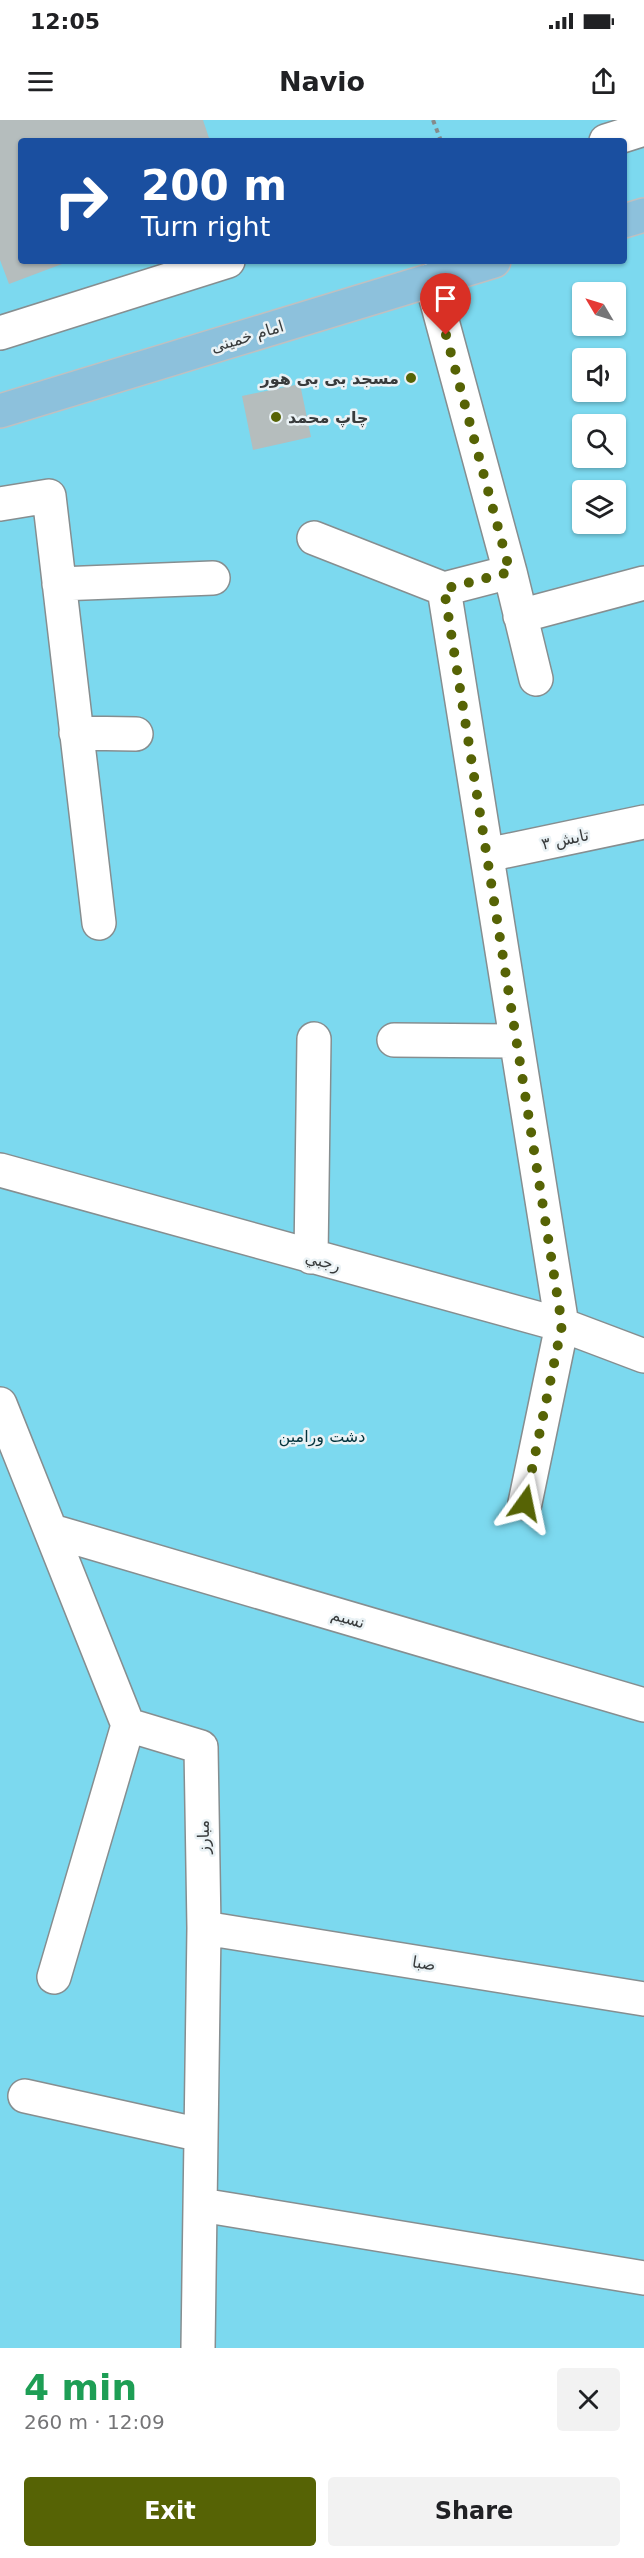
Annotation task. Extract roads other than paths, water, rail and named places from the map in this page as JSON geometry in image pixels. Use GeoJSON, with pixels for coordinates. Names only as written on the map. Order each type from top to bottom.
{"type":"FeatureCollection","features":[{"type":"Feature","properties":{"kind":"main road"},"geometry":{"type":"LineString","coordinates":[[627,220],[644,215]]}},
{"type":"Feature","properties":{"kind":"main road","name":"امام خمینی"},"geometry":{"type":"LineString","coordinates":[[0,411],[484,264]]}},
{"type":"Feature","properties":{"kind":"street"},"geometry":{"type":"LineString","coordinates":[[616,138],[644,129]]}},
{"type":"Feature","properties":{"kind":"street"},"geometry":{"type":"LineString","coordinates":[[0,333],[218,264]]}},
{"type":"Feature","properties":{"kind":"street"},"geometry":{"type":"LineString","coordinates":[[431,280],[510,572],[536,680]]}},
{"type":"Feature","properties":{"kind":"street"},"geometry":{"type":"LineString","coordinates":[[0,504],[48,496],[99,923]]}},
{"type":"Feature","properties":{"kind":"street"},"geometry":{"type":"LineString","coordinates":[[314,538],[444,589],[510,572]]}},
{"type":"Feature","properties":{"kind":"street"},"geometry":{"type":"LineString","coordinates":[[59,584],[213,578]]}},
{"type":"Feature","properties":{"kind":"street"},"geometry":{"type":"LineString","coordinates":[[520,616],[644,583]]}},
{"type":"Feature","properties":{"kind":"street"},"geometry":{"type":"LineString","coordinates":[[444,589],[562,1325],[525,1503]]}},
{"type":"Feature","properties":{"kind":"street"},"geometry":{"type":"LineString","coordinates":[[76,733],[136,734]]}},
{"type":"Feature","properties":{"kind":"street","name":"تابش ۳"},"geometry":{"type":"LineString","coordinates":[[487,855],[644,822]]}},
{"type":"Feature","properties":{"kind":"street"},"geometry":{"type":"LineString","coordinates":[[311,1257],[314,1039]]}},
{"type":"Feature","properties":{"kind":"street"},"geometry":{"type":"LineString","coordinates":[[394,1040],[516,1041]]}},
{"type":"Feature","properties":{"kind":"street","name":"رجبي"},"geometry":{"type":"LineString","coordinates":[[0,1170],[562,1325],[644,1356]]}},
{"type":"Feature","properties":{"kind":"street"},"geometry":{"type":"LineString","coordinates":[[0,1404],[14,1480],[52,1531],[128,1725],[54,1977]]}},
{"type":"Feature","properties":{"kind":"street","name":"نسيم"},"geometry":{"type":"LineString","coordinates":[[52,1531],[644,1706]]}},
{"type":"Feature","properties":{"kind":"street","name":"مبارز"},"geometry":{"type":"LineString","coordinates":[[128,1725],[201,1747],[204,1928],[198,2348]]}},
{"type":"Feature","properties":{"kind":"street","name":"صبا"},"geometry":{"type":"LineString","coordinates":[[204,1928],[644,1999]]}},
{"type":"Feature","properties":{"kind":"street"},"geometry":{"type":"LineString","coordinates":[[25,2096],[201,2135]]}},
{"type":"Feature","properties":{"kind":"street"},"geometry":{"type":"LineString","coordinates":[[201,2205],[644,2278]]}},
{"type":"Feature","properties":{"kind":"place","name":"مسجد بی بی هور"},"geometry":{"type":"Point","coordinates":[411,378]}},
{"type":"Feature","properties":{"kind":"place","name":"چاپ محمد"},"geometry":{"type":"Point","coordinates":[276,417]}},
{"type":"Feature","properties":{"kind":"park label","name":"دشت ورامین"},"geometry":{"type":"Point","coordinates":[322,1436]}}]}
